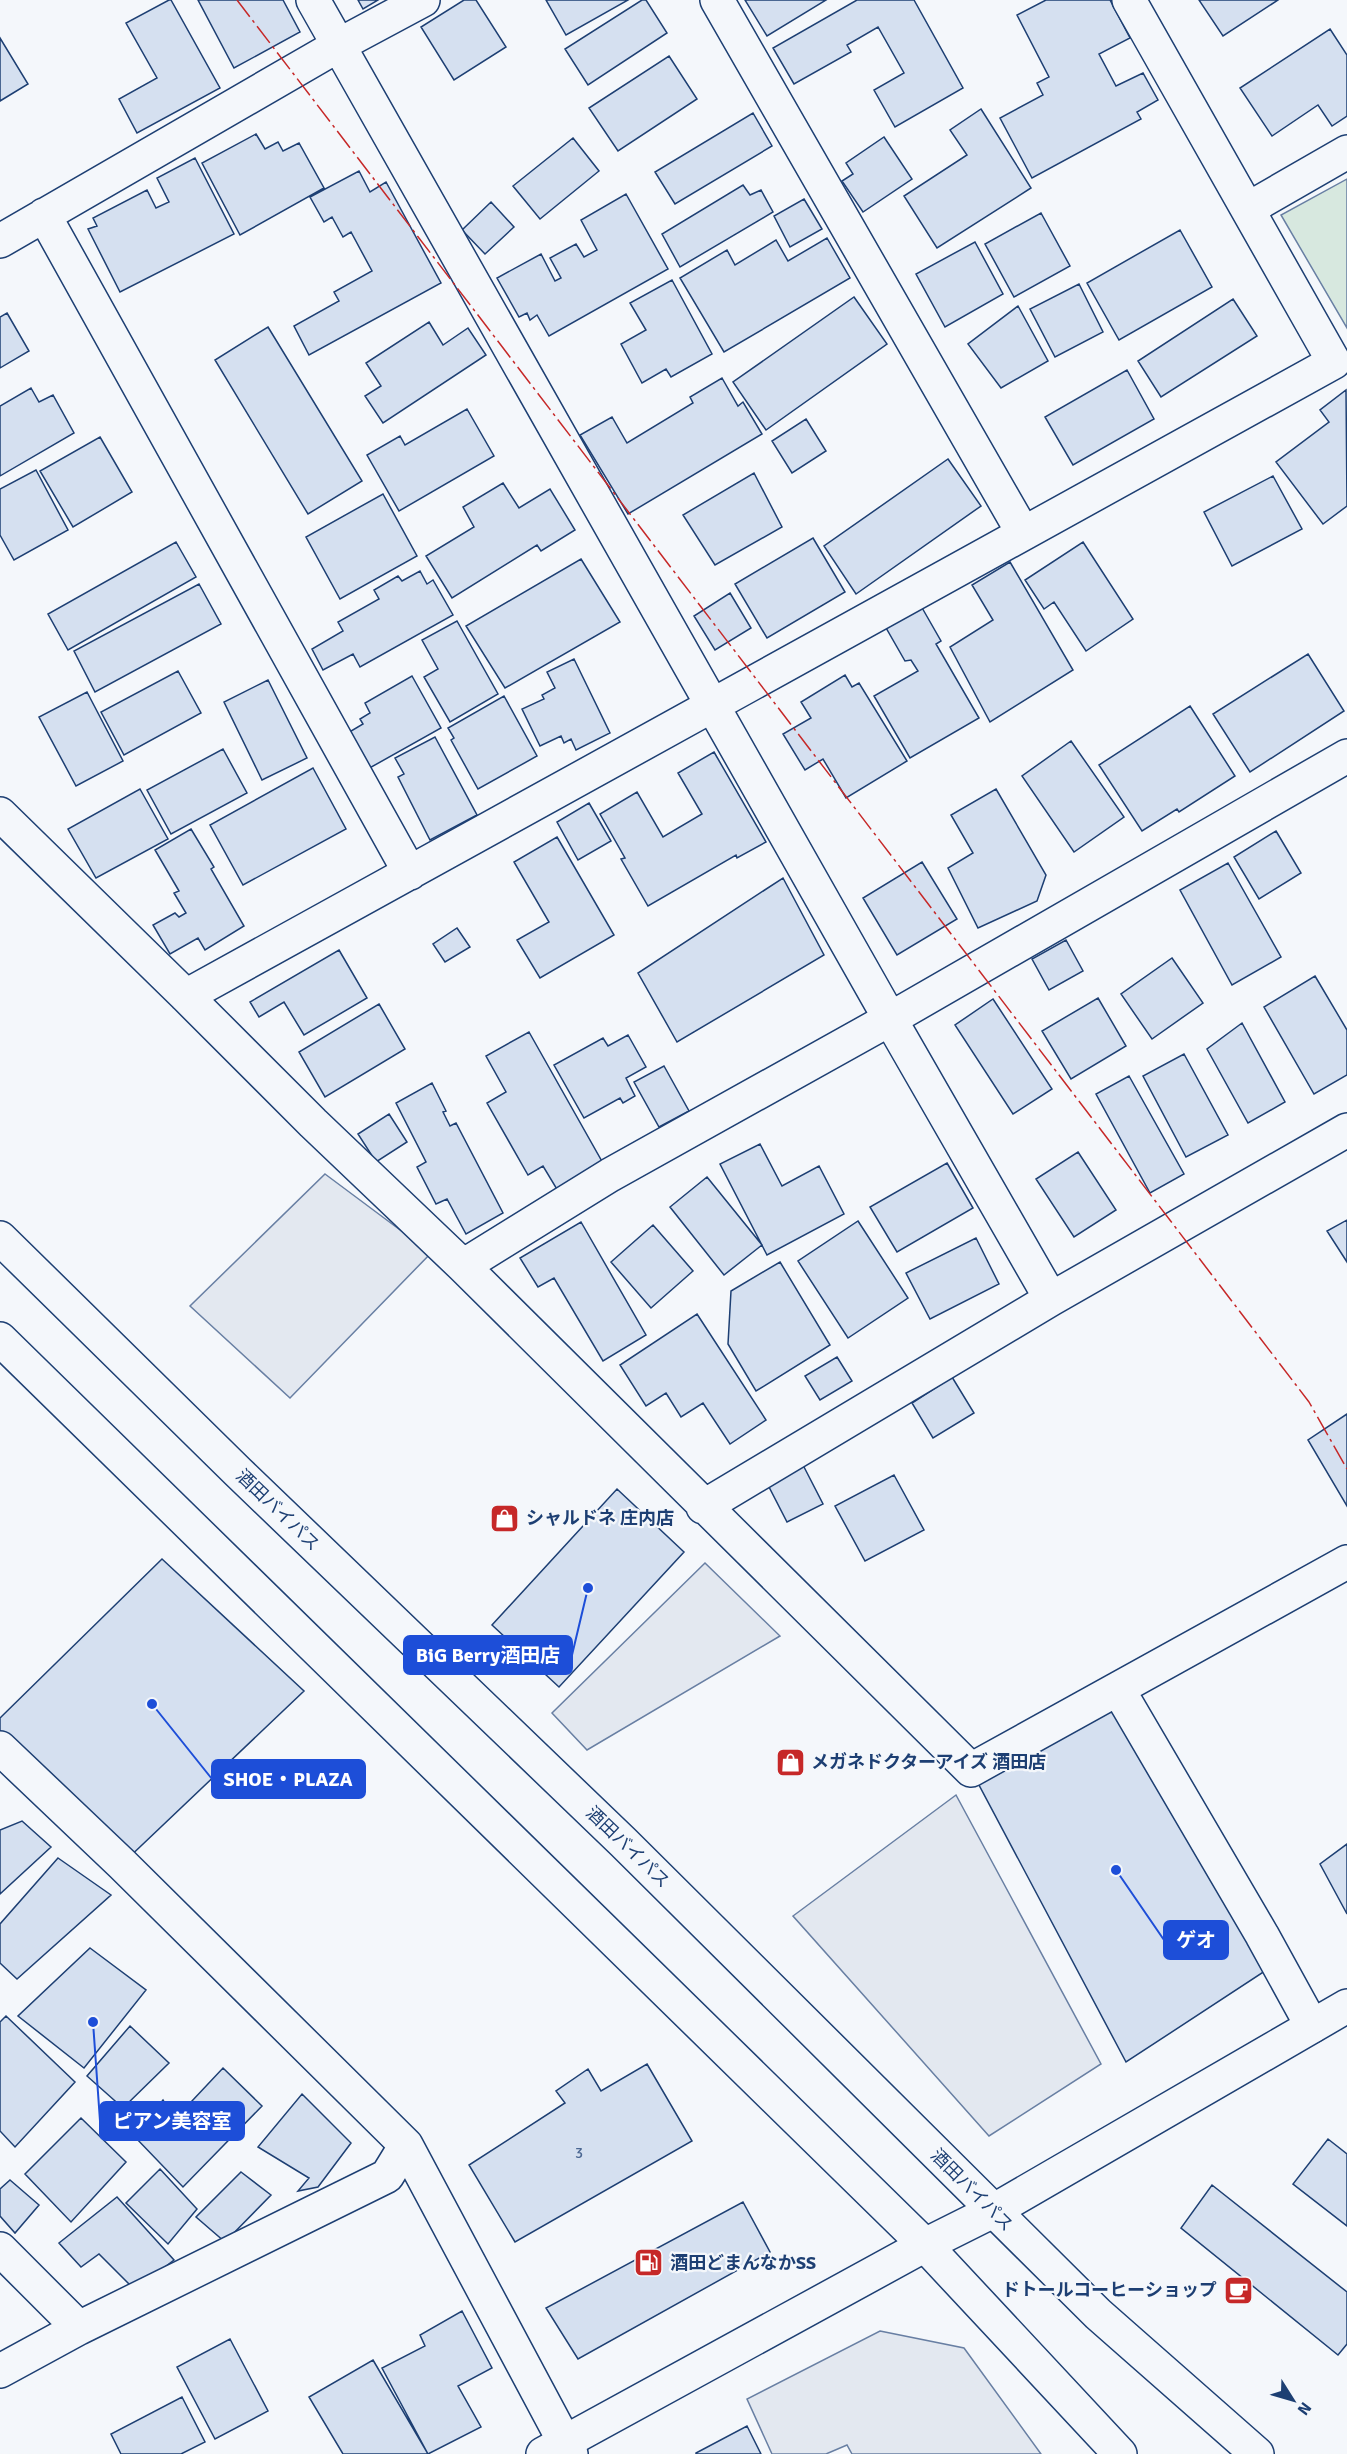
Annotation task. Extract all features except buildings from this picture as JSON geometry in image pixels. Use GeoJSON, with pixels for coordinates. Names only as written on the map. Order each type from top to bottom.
{"type":"FeatureCollection","features":[{"type":"Feature","properties":{"kind":"main road"},"geometry":{"type":"LineString","coordinates":[[313,0],[1051,1299]]}},
{"type":"Feature","properties":{"kind":"main road"},"geometry":{"type":"LineString","coordinates":[[0,241],[339,45],[423,0]]}},
{"type":"Feature","properties":{"kind":"main road"},"geometry":{"type":"LineString","coordinates":[[717,0],[1022,531]]}},
{"type":"Feature","properties":{"kind":"main road"},"geometry":{"type":"LineString","coordinates":[[186,996],[714,705],[1022,531],[1334,362],[1129,0]]}},
{"type":"Feature","properties":{"kind":"main road"},"geometry":{"type":"LineString","coordinates":[[1248,209],[1347,152]]}},
{"type":"Feature","properties":{"kind":"main road"},"geometry":{"type":"LineString","coordinates":[[44,215],[410,873]]}},
{"type":"Feature","properties":{"kind":"main road"},"geometry":{"type":"LineString","coordinates":[[463,1266],[610,1174],[890,1019],[1347,756]]}},
{"type":"Feature","properties":{"kind":"main road"},"geometry":{"type":"LineString","coordinates":[[0,814],[312,1123],[463,1266],[971,1770],[1347,1562]]}},
{"type":"Feature","properties":{"kind":"main road"},"geometry":{"type":"LineString","coordinates":[[703,1506],[1051,1299],[1347,1130]]}},
{"type":"Feature","properties":{"kind":"main road","name":"酒田バイパス"},"geometry":{"type":"LineString","coordinates":[[0,1238],[238,1472],[623,1842],[1098,2314],[1257,2454]]}},
{"type":"Feature","properties":{"kind":"main road"},"geometry":{"type":"LineString","coordinates":[[0,1339],[925,2246],[1120,2454]]}},
{"type":"Feature","properties":{"kind":"main road"},"geometry":{"type":"LineString","coordinates":[[1118,1689],[1262,1935],[1312,2026]]}},
{"type":"Feature","properties":{"kind":"main road"},"geometry":{"type":"LineString","coordinates":[[0,1748],[122,1864],[406,2145],[560,2450],[925,2246],[993,2211],[1347,2006]]}},
{"type":"Feature","properties":{"kind":"main road"},"geometry":{"type":"LineString","coordinates":[[0,2371],[79,2328],[387,2176],[406,2145]]}},
{"type":"Feature","properties":{"kind":"main road"},"geometry":{"type":"LineString","coordinates":[[0,2249],[79,2328]]}},
{"type":"Feature","properties":{"kind":"shaded area"},"geometry":{"type":"Polygon","coordinates":[[[1347,179],[1347,328],[1281,215],[1347,179]]]}},
{"type":"Feature","properties":{"kind":"shaded area"},"geometry":{"type":"Polygon","coordinates":[[[325,1174],[431,1253],[290,1398],[190,1306],[325,1174]]]}},
{"type":"Feature","properties":{"kind":"shaded area"},"geometry":{"type":"Polygon","coordinates":[[[705,1563],[780,1636],[587,1750],[552,1713],[705,1563]]]}},
{"type":"Feature","properties":{"kind":"shaded area"},"geometry":{"type":"Polygon","coordinates":[[[956,1795],[1101,2064],[989,2136],[793,1916],[956,1795]]]}},
{"type":"Feature","properties":{"kind":"shaded area"},"geometry":{"type":"Polygon","coordinates":[[[880,2331],[964,2348],[1041,2454],[852,2454],[847,2445],[826,2454],[772,2454],[747,2399],[880,2331]]]}},
{"type":"Feature","properties":{"kind":"power"},"geometry":{"type":"LineString","coordinates":[[237,0],[1309,1402],[1347,1469]]}},
{"type":"Feature","properties":{"kind":"place","name":"シャルドネ 庄内店"},"geometry":{"type":"Point","coordinates":[505,1518]}},
{"type":"Feature","properties":{"kind":"place","name":"BiG Berry酒田店"},"geometry":{"type":"Point","coordinates":[588,1588]}},
{"type":"Feature","properties":{"kind":"place","name":"SHOE・PLAZA"},"geometry":{"type":"Point","coordinates":[152,1704]}},
{"type":"Feature","properties":{"kind":"place","name":"メガネドクターアイズ 酒田店"},"geometry":{"type":"Point","coordinates":[790,1762]}},
{"type":"Feature","properties":{"kind":"place","name":"ゲオ"},"geometry":{"type":"Point","coordinates":[1116,1870]}},
{"type":"Feature","properties":{"kind":"place","name":"ピアン美容室"},"geometry":{"type":"Point","coordinates":[93,2022]}},
{"type":"Feature","properties":{"kind":"place","name":"酒田どまんなかSS"},"geometry":{"type":"Point","coordinates":[649,2263]}},
{"type":"Feature","properties":{"kind":"place","name":"ドトールコーヒーショップ"},"geometry":{"type":"Point","coordinates":[1238,2290]}}]}
